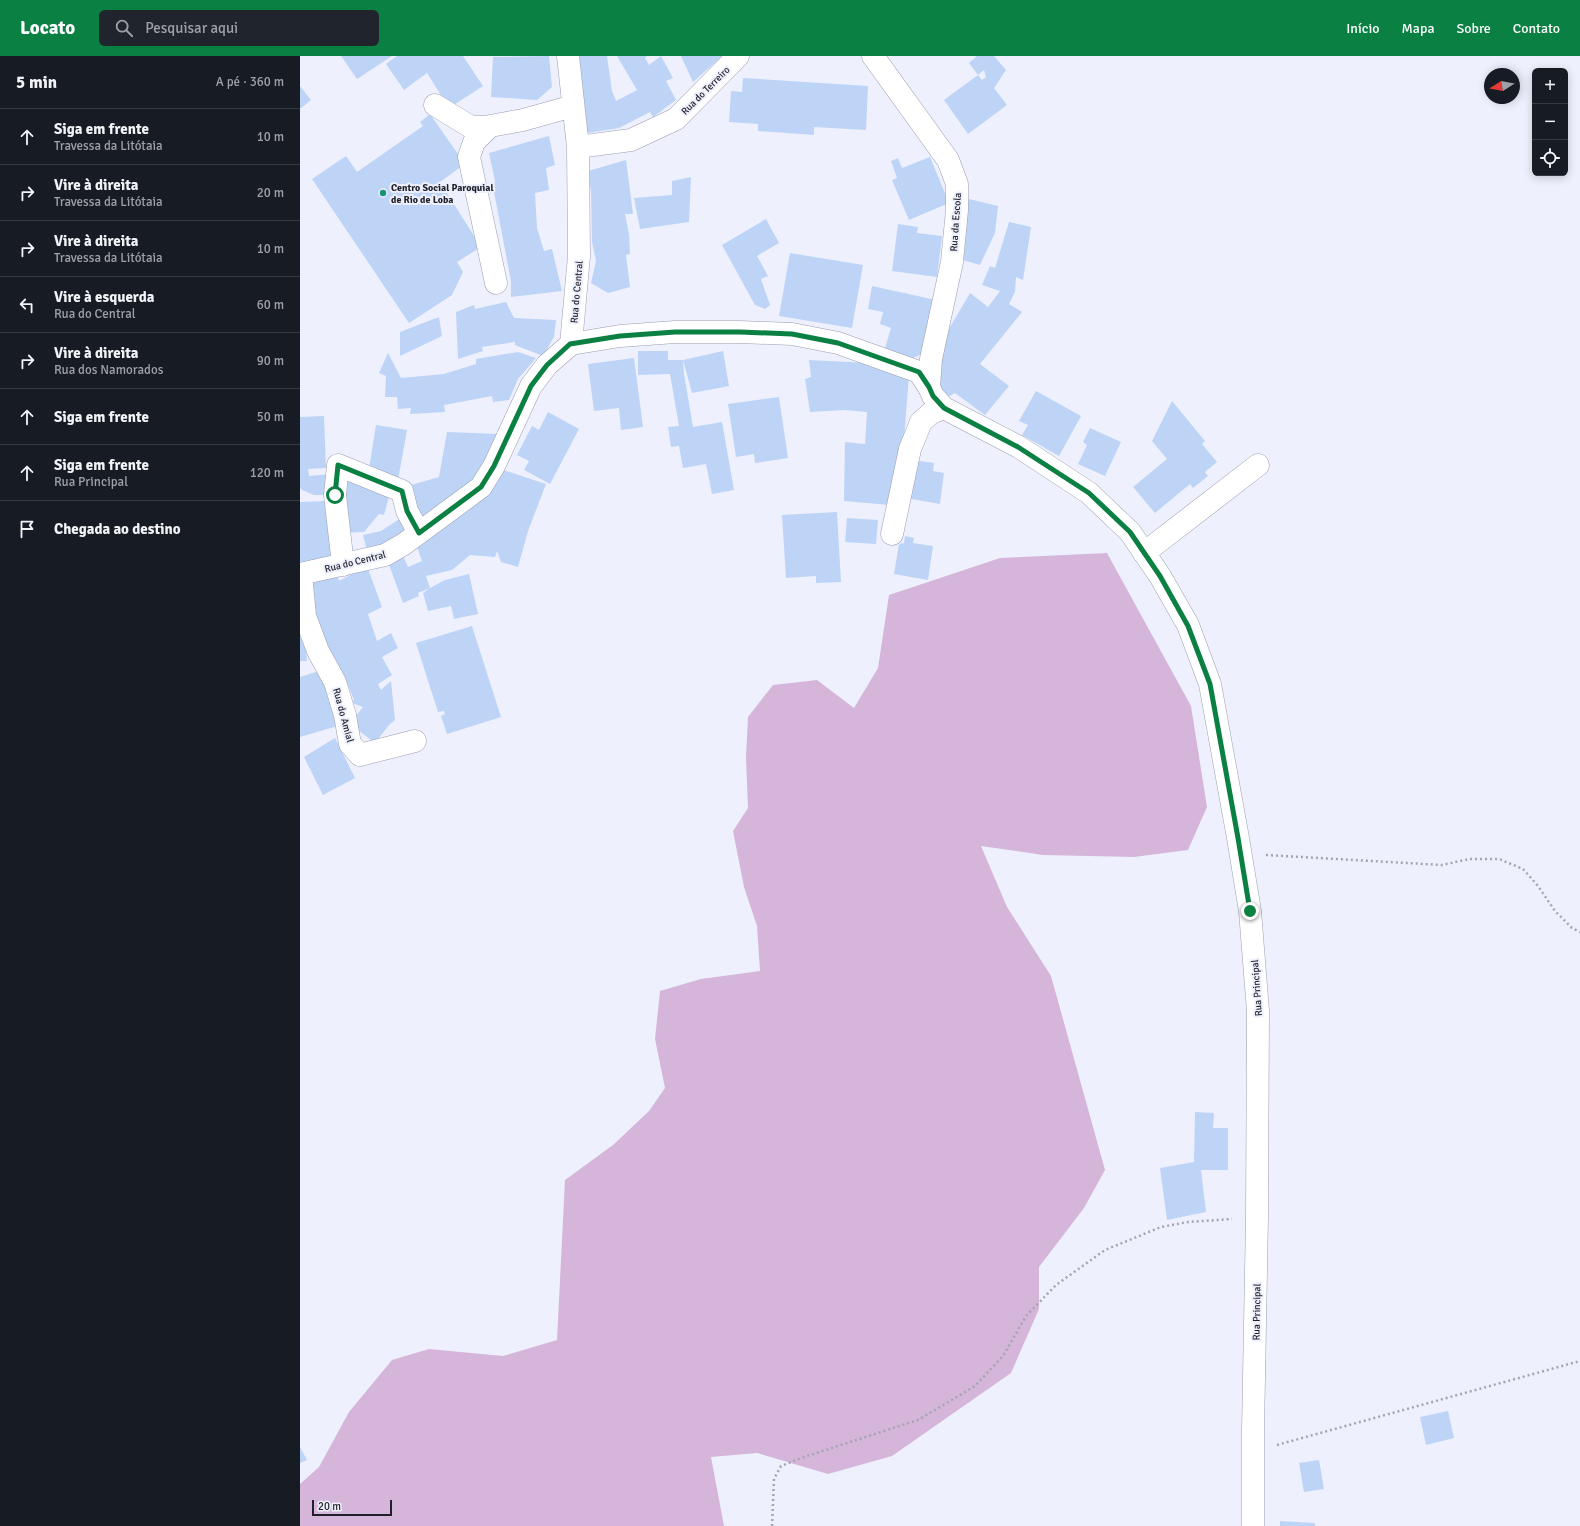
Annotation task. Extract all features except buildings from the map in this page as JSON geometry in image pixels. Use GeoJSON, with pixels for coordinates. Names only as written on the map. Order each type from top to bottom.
{"type":"FeatureCollection","features":[{"type":"Feature","properties":{"kind":"street","name":"Rua do Central"},"geometry":{"type":"LineString","coordinates":[[301,574],[385,556],[404,544],[481,487],[494,466],[531,386],[547,365],[570,344],[579,256],[578,147],[568,56]]}},
{"type":"Feature","properties":{"kind":"street","name":"Rua do Terreiro"},"geometry":{"type":"LineString","coordinates":[[578,147],[631,140],[676,119],[738,56]]}},
{"type":"Feature","properties":{"kind":"street","name":"Rua da Escola"},"geometry":{"type":"LineString","coordinates":[[873,56],[933,137],[948,160],[957,184],[957,210],[952,262],[931,359],[929,387]]}},
{"type":"Feature","properties":{"kind":"street"},"geometry":{"type":"LineString","coordinates":[[435,106],[471,127],[490,126],[523,120],[573,106]]}},
{"type":"Feature","properties":{"kind":"street"},"geometry":{"type":"LineString","coordinates":[[490,126],[474,142],[469,157],[496,283]]}},
{"type":"Feature","properties":{"kind":"street"},"geometry":{"type":"LineString","coordinates":[[570,344],[620,336],[675,332],[792,334],[838,343],[919,372],[933,396],[944,408],[931,413],[921,422],[910,449],[892,534]]}},
{"type":"Feature","properties":{"kind":"street","name":"Rua Principal"},"geometry":{"type":"LineString","coordinates":[[944,408],[1018,447],[1089,493],[1130,532],[1188,626],[1210,684],[1250,911],[1258,1011],[1253,1526]]}},
{"type":"Feature","properties":{"kind":"street"},"geometry":{"type":"LineString","coordinates":[[343,565],[335,495],[338,465],[402,491],[407,511],[419,533]]}},
{"type":"Feature","properties":{"kind":"street"},"geometry":{"type":"LineString","coordinates":[[1144,553],[1258,465]]}},
{"type":"Feature","properties":{"kind":"street","name":"Rua do Amial"},"geometry":{"type":"LineString","coordinates":[[301,574],[305,616],[318,651],[335,682],[345,715],[350,744],[360,755],[416,741]]}},
{"type":"Feature","properties":{"kind":"path"},"geometry":{"type":"LineString","coordinates":[[1241,854],[1442,865],[1469,859],[1499,859],[1523,869],[1538,886],[1555,910],[1572,928],[1580,932]]}},
{"type":"Feature","properties":{"kind":"path"},"geometry":{"type":"LineString","coordinates":[[772,1526],[774,1479],[781,1466],[804,1457],[918,1420],[975,1386],[1003,1356],[1026,1316],[1056,1286],[1105,1250],[1161,1227],[1188,1222],[1257,1218]]}},
{"type":"Feature","properties":{"kind":"path"},"geometry":{"type":"LineString","coordinates":[[1253,1451],[1580,1361]]}},
{"type":"Feature","properties":{"kind":"shaded area"},"geometry":{"type":"Polygon","coordinates":[[[1107,553],[1191,706],[1207,807],[1188,850],[1134,857],[1043,855],[981,846],[1007,907],[1051,976],[1105,1170],[1084,1208],[1039,1267],[1039,1309],[1011,1373],[892,1456],[828,1474],[757,1453],[711,1457],[724,1526],[300,1526],[300,1484],[319,1467],[349,1412],[392,1360],[429,1349],[503,1356],[557,1340],[565,1180],[613,1145],[649,1111],[665,1088],[655,1039],[660,991],[701,979],[760,971],[757,926],[744,887],[733,831],[748,808],[746,757],[748,717],[773,685],[817,680],[854,708],[878,668],[889,595],[1000,558],[1107,553]]]}},
{"type":"Feature","properties":{"kind":"place","name":"Centro Social Paroquial de Rio de Loba"},"geometry":{"type":"Point","coordinates":[383,193]}},
{"type":"Feature","properties":{"kind":"route"},"geometry":{"type":"LineString","coordinates":[[335,495],[338,465],[402,491],[407,511],[419,533],[481,487],[494,466],[531,386],[547,365],[570,344],[620,336],[675,332],[792,334],[838,343],[919,372],[937,402],[944,408],[1018,447],[1089,493],[1130,532],[1160,576],[1188,626],[1210,684],[1250,911]]}}]}
